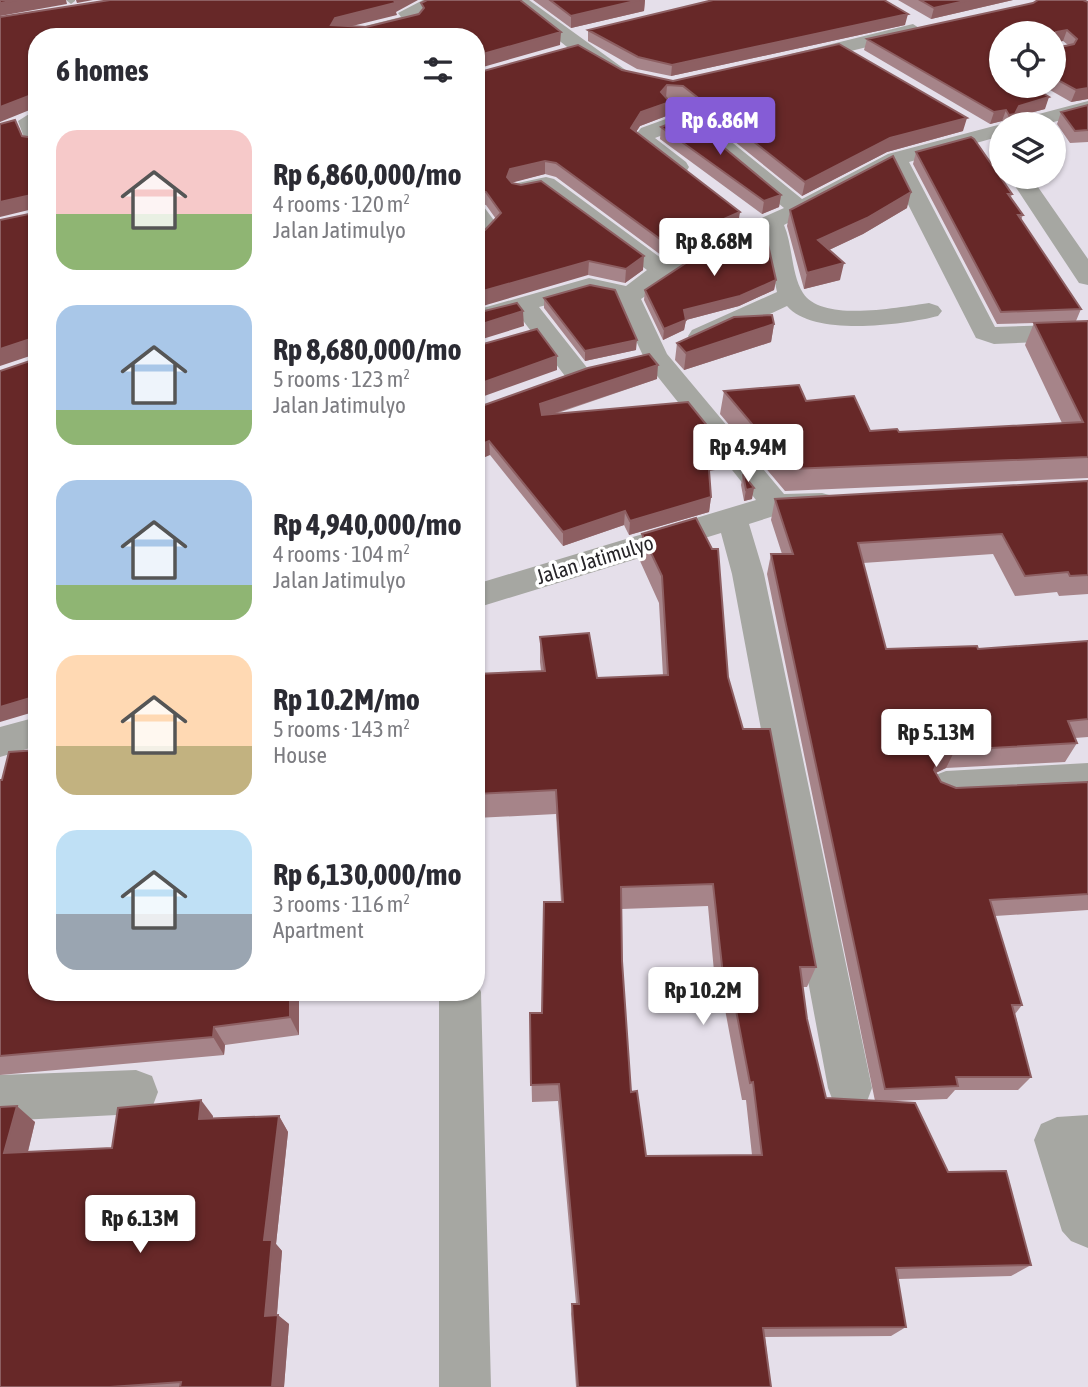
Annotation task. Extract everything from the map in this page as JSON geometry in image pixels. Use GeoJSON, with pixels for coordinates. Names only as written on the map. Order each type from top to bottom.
{"type":"FeatureCollection","features":[{"type":"Feature","properties":{"kind":"street"},"geometry":{"type":"LineString","coordinates":[[381,28],[413,20],[407,13],[438,0]]}},
{"type":"Feature","properties":{"kind":"street"},"geometry":{"type":"LineString","coordinates":[[518,0],[575,42],[631,77]]}},
{"type":"Feature","properties":{"kind":"street"},"geometry":{"type":"LineString","coordinates":[[56,13],[76,5]]}},
{"type":"Feature","properties":{"kind":"street"},"geometry":{"type":"LineString","coordinates":[[783,61],[927,27],[905,15]]}},
{"type":"Feature","properties":{"kind":"street"},"geometry":{"type":"LineString","coordinates":[[556,54],[594,31]]}},
{"type":"Feature","properties":{"kind":"street"},"geometry":{"type":"LineString","coordinates":[[839,47],[869,64]]}},
{"type":"Feature","properties":{"kind":"street"},"geometry":{"type":"LineString","coordinates":[[657,91],[800,209]]}},
{"type":"Feature","properties":{"kind":"street"},"geometry":{"type":"LineString","coordinates":[[1046,99],[1078,110]]}},
{"type":"Feature","properties":{"kind":"street"},"geometry":{"type":"LineString","coordinates":[[690,118],[648,132],[643,139],[696,180]]}},
{"type":"Feature","properties":{"kind":"street"},"geometry":{"type":"LineString","coordinates":[[966,122],[989,134]]}},
{"type":"Feature","properties":{"kind":"street"},"geometry":{"type":"LineString","coordinates":[[617,365],[631,293],[664,271],[800,209],[859,173],[896,159],[989,140]]}},
{"type":"Feature","properties":{"kind":"street"},"geometry":{"type":"LineString","coordinates":[[896,159],[985,332],[994,336],[1088,332]]}},
{"type":"Feature","properties":{"kind":"street"},"geometry":{"type":"LineString","coordinates":[[521,189],[546,184],[664,271]]}},
{"type":"Feature","properties":{"kind":"street"},"geometry":{"type":"LineString","coordinates":[[1029,189],[1088,278]]}},
{"type":"Feature","properties":{"kind":"street"},"geometry":{"type":"LineString","coordinates":[[739,211],[766,224],[791,295],[809,312],[832,318],[929,311]]}},
{"type":"Feature","properties":{"kind":"street"},"geometry":{"type":"LineString","coordinates":[[485,316],[589,285],[631,293]]}},
{"type":"Feature","properties":{"kind":"street"},"geometry":{"type":"LineString","coordinates":[[553,383],[617,365],[791,295]]}},
{"type":"Feature","properties":{"kind":"street"},"geometry":{"type":"LineString","coordinates":[[524,305],[532,333],[617,365],[776,505]]}},
{"type":"Feature","properties":{"kind":"street","name":"Jalan Jatimulyo"},"geometry":{"type":"LineString","coordinates":[[485,593],[776,505],[857,501]]}},
{"type":"Feature","properties":{"kind":"street"},"geometry":{"type":"LineString","coordinates":[[732,518],[748,574],[850,1088]]}},
{"type":"Feature","properties":{"kind":"street"},"geometry":{"type":"LineString","coordinates":[[0,742],[28,734]]}},
{"type":"Feature","properties":{"kind":"street"},"geometry":{"type":"LineString","coordinates":[[946,787],[1088,779]]}},
{"type":"Feature","properties":{"kind":"street"},"geometry":{"type":"LineString","coordinates":[[460,1001],[465,1387]]}},
{"type":"Feature","properties":{"kind":"street"},"geometry":{"type":"LineString","coordinates":[[0,1098],[136,1092]]}},
{"type":"Feature","properties":{"kind":"street"},"geometry":{"type":"LineString","coordinates":[[1088,1138],[1057,1140],[1079,1214],[1088,1224]]}},
{"type":"Feature","properties":{"kind":"building"},"geometry":{"type":"Polygon","coordinates":[[[110,0],[394,0],[395,3],[335,18],[331,25],[366,27],[419,14],[424,8],[421,3],[427,0],[520,0],[561,32],[485,53],[485,28],[28,28],[28,96],[0,107],[0,17],[110,0]]]}},
{"type":"Feature","properties":{"kind":"building"},"geometry":{"type":"Polygon","coordinates":[[[550,0],[639,0],[571,16],[550,0]]]}},
{"type":"Feature","properties":{"kind":"building"},"geometry":{"type":"Polygon","coordinates":[[[713,0],[884,0],[908,14],[672,65],[638,57],[588,30],[713,0]]]}},
{"type":"Feature","properties":{"kind":"building"},"geometry":{"type":"Polygon","coordinates":[[[920,0],[969,0],[934,8],[920,0]]]}},
{"type":"Feature","properties":{"kind":"building"},"geometry":{"type":"Polygon","coordinates":[[[1038,0],[1083,0],[1088,2],[1088,88],[1076,90],[1066,85],[1066,46],[1074,44],[1077,39],[1066,30],[1066,21],[989,21],[989,98],[1046,98],[1019,106],[1016,112],[994,112],[867,39],[1038,0]]]}},
{"type":"Feature","properties":{"kind":"building"},"geometry":{"type":"Polygon","coordinates":[[[839,44],[967,118],[890,138],[805,182],[683,86],[667,85],[661,92],[670,102],[641,112],[631,128],[740,212],[667,244],[556,163],[545,161],[510,169],[507,177],[512,183],[521,185],[541,181],[644,256],[626,269],[589,261],[485,290],[485,230],[501,213],[485,192],[485,71],[578,45],[622,70],[673,81],[839,44]]]}},
{"type":"Feature","properties":{"kind":"building"},"geometry":{"type":"Polygon","coordinates":[[[1088,105],[1088,130],[1075,131],[1066,119],[1066,112],[1061,112],[1088,105]]]}},
{"type":"Feature","properties":{"kind":"building"},"geometry":{"type":"Polygon","coordinates":[[[687,117],[781,195],[764,201],[661,127],[687,117]]]}},
{"type":"Feature","properties":{"kind":"building"},"geometry":{"type":"Polygon","coordinates":[[[15,120],[22,136],[28,137],[28,196],[0,202],[0,124],[15,120]]]}},
{"type":"Feature","properties":{"kind":"building"},"geometry":{"type":"Polygon","coordinates":[[[971,137],[974,139],[989,161],[989,189],[1009,189],[1012,194],[1008,194],[1023,215],[1018,215],[1081,309],[1001,312],[916,152],[971,137]]]}},
{"type":"Feature","properties":{"kind":"building"},"geometry":{"type":"Polygon","coordinates":[[[893,156],[911,192],[867,218],[818,240],[844,263],[807,273],[790,210],[893,156]]]}},
{"type":"Feature","properties":{"kind":"building"},"geometry":{"type":"Polygon","coordinates":[[[28,214],[28,340],[0,349],[0,220],[28,214]]]}},
{"type":"Feature","properties":{"kind":"building"},"geometry":{"type":"Polygon","coordinates":[[[764,227],[776,280],[740,296],[684,310],[686,320],[664,329],[645,290],[692,259],[764,227]]]}},
{"type":"Feature","properties":{"kind":"building"},"geometry":{"type":"Polygon","coordinates":[[[590,285],[615,290],[637,340],[585,351],[544,298],[590,285]]]}},
{"type":"Feature","properties":{"kind":"building"},"geometry":{"type":"Polygon","coordinates":[[[517,303],[523,311],[485,323],[485,311],[517,303]]]}},
{"type":"Feature","properties":{"kind":"building"},"geometry":{"type":"Polygon","coordinates":[[[772,315],[774,324],[686,353],[677,343],[734,317],[772,315]]]}},
{"type":"Feature","properties":{"kind":"building"},"geometry":{"type":"Polygon","coordinates":[[[1088,321],[1088,457],[790,469],[724,391],[799,385],[806,401],[854,396],[870,431],[897,429],[899,432],[1083,422],[1034,323],[1088,321]]]}},
{"type":"Feature","properties":{"kind":"building"},"geometry":{"type":"Polygon","coordinates":[[[537,329],[557,356],[485,382],[485,343],[537,329]]]}},
{"type":"Feature","properties":{"kind":"building"},"geometry":{"type":"Polygon","coordinates":[[[649,354],[658,365],[540,404],[542,415],[688,402],[730,454],[708,457],[711,497],[630,521],[625,511],[563,532],[489,441],[485,443],[485,405],[588,368],[649,354]]]}},
{"type":"Feature","properties":{"kind":"building"},"geometry":{"type":"Polygon","coordinates":[[[28,362],[28,699],[0,707],[0,371],[28,362]]]}},
{"type":"Feature","properties":{"kind":"building"},"geometry":{"type":"Polygon","coordinates":[[[743,474],[754,488],[746,490],[743,474]]]}},
{"type":"Feature","properties":{"kind":"building"},"geometry":{"type":"Polygon","coordinates":[[[1088,481],[1088,575],[1070,576],[1068,572],[1025,576],[1002,534],[858,543],[886,649],[977,646],[978,649],[1088,641],[1088,719],[1068,721],[1077,743],[955,750],[940,756],[934,770],[941,782],[956,788],[1088,782],[1088,894],[990,900],[1022,1005],[1012,1005],[1031,1077],[956,1077],[958,1086],[885,1089],[771,554],[793,554],[775,499],[1088,481]]]}},
{"type":"Feature","properties":{"kind":"building"},"geometry":{"type":"Polygon","coordinates":[[[696,518],[712,549],[718,549],[728,677],[743,729],[770,729],[816,967],[800,967],[807,1019],[826,1098],[915,1103],[948,1172],[1006,1171],[1031,1265],[896,1268],[906,1327],[763,1328],[771,1387],[578,1387],[572,1304],[579,1304],[559,1084],[531,1085],[530,1013],[542,1013],[544,902],[563,902],[556,790],[485,794],[485,674],[545,671],[540,637],[589,633],[597,678],[668,675],[662,576],[642,534],[696,518]],[[713,884],[621,887],[622,961],[631,1092],[637,1091],[646,1156],[762,1155],[753,1082],[750,1083],[731,984],[724,984],[713,884]]]}},
{"type":"Feature","properties":{"kind":"building"},"geometry":{"type":"Polygon","coordinates":[[[28,751],[28,1001],[290,1001],[290,1017],[214,1027],[213,1037],[0,1056],[0,780],[9,752],[28,751]]]}},
{"type":"Feature","properties":{"kind":"building"},"geometry":{"type":"Polygon","coordinates":[[[201,1100],[199,1119],[279,1116],[264,1240],[272,1240],[265,1316],[278,1315],[272,1387],[180,1387],[181,1382],[110,1387],[0,1387],[0,1107],[17,1106],[4,1153],[112,1148],[118,1108],[201,1100]]]}}]}
